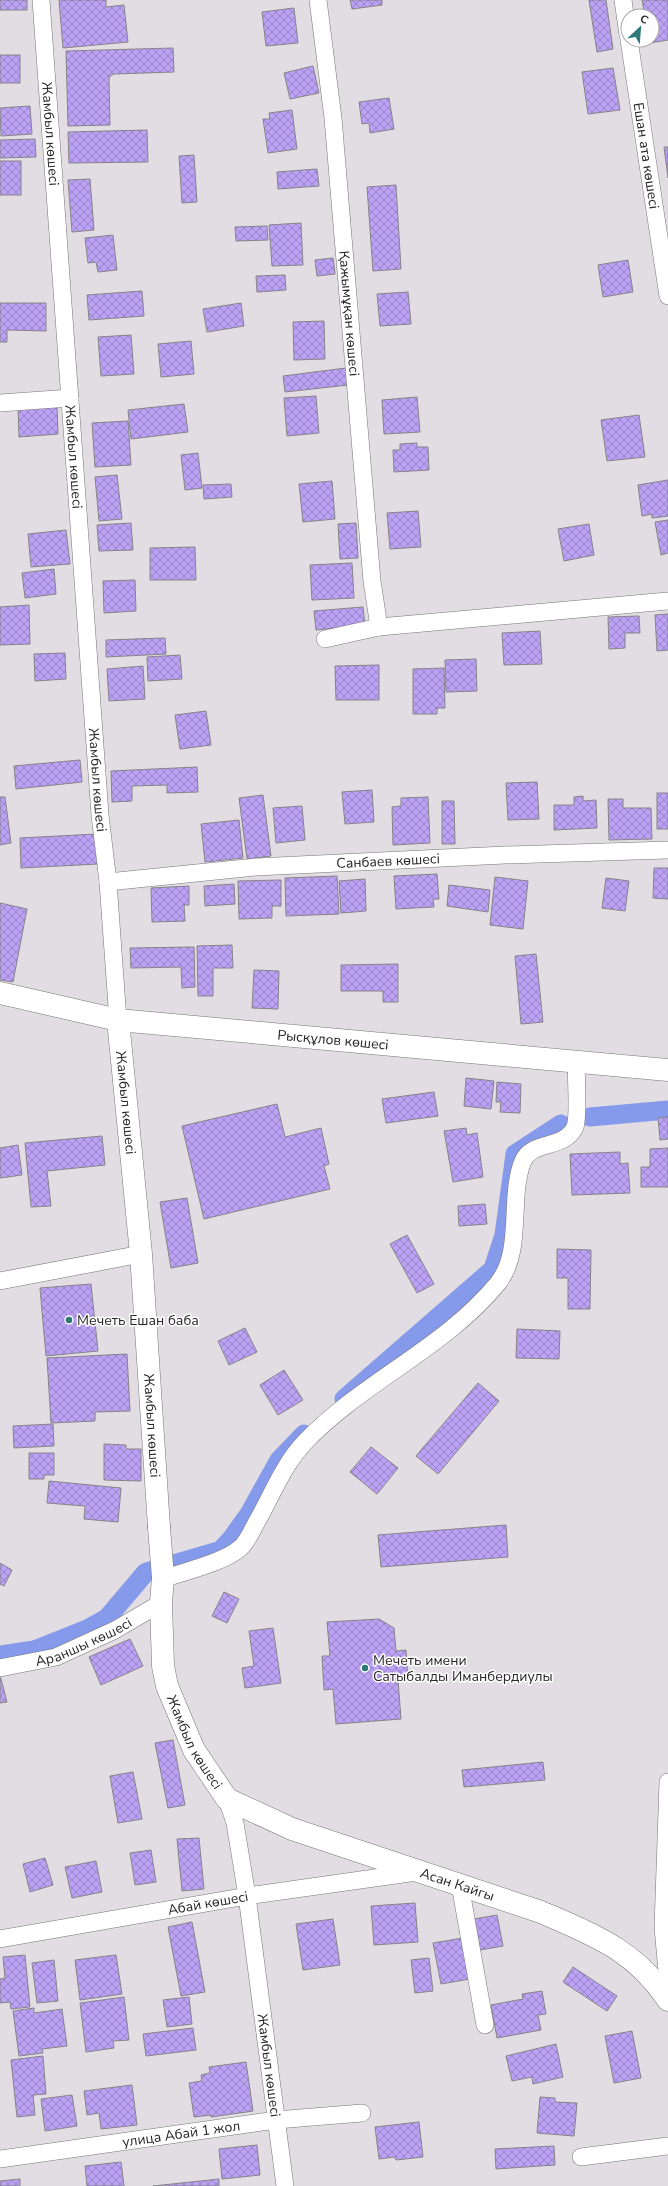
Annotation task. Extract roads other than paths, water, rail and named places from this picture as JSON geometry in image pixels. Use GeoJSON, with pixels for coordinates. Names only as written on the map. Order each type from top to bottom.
{"type":"FeatureCollection","features":[{"type":"Feature","properties":{"kind":"main road","name":"Рысқұлов көшесі"},"geometry":{"type":"LineString","coordinates":[[0,993],[118,1020],[668,1070]]}},
{"type":"Feature","properties":{"kind":"main road","name":"Жамбыл көшесі"},"geometry":{"type":"LineString","coordinates":[[118,1020],[141,1254],[163,1579],[161,1603],[163,1666],[167,1686],[194,1750],[228,1799]]}},
{"type":"Feature","properties":{"kind":"main road","name":"Асан Кайгы"},"geometry":{"type":"LineString","coordinates":[[228,1799],[292,1829],[417,1872],[541,1912],[604,1941],[636,1962],[648,1973],[668,2000]]}},
{"type":"Feature","properties":{"kind":"street","name":"Жамбыл көшесі"},"geometry":{"type":"LineString","coordinates":[[41,0],[100,815],[108,882],[118,1020]]}},
{"type":"Feature","properties":{"kind":"street","name":"Қажымұқан көшесі"},"geometry":{"type":"LineString","coordinates":[[318,0],[333,118],[372,573],[379,627]]}},
{"type":"Feature","properties":{"kind":"street","name":"Ешан ата көшесі"},"geometry":{"type":"LineString","coordinates":[[630,48],[668,296]]}},
{"type":"Feature","properties":{"kind":"street"},"geometry":{"type":"LineString","coordinates":[[0,403],[70,398]]}},
{"type":"Feature","properties":{"kind":"street"},"geometry":{"type":"LineString","coordinates":[[325,639],[379,627],[668,601]]}},
{"type":"Feature","properties":{"kind":"street","name":"Санбаев көшесі"},"geometry":{"type":"LineString","coordinates":[[108,882],[256,867],[505,855],[668,850]]}},
{"type":"Feature","properties":{"kind":"street"},"geometry":{"type":"LineString","coordinates":[[163,1579],[227,1556],[240,1549],[263,1512],[285,1469],[303,1444],[327,1420],[417,1354],[466,1315],[499,1281],[513,1250],[519,1180],[524,1160],[529,1153],[560,1142],[569,1136],[576,1125],[576,1062]]}},
{"type":"Feature","properties":{"kind":"street"},"geometry":{"type":"LineString","coordinates":[[0,1281],[141,1254]]}},
{"type":"Feature","properties":{"kind":"street","name":"Араншы көшесі"},"geometry":{"type":"LineString","coordinates":[[0,1668],[56,1657],[115,1630],[161,1603]]}},
{"type":"Feature","properties":{"kind":"street"},"geometry":{"type":"LineString","coordinates":[[668,1782],[663,1927],[668,1984]]}},
{"type":"Feature","properties":{"kind":"street","name":"Жамбыл көшесі"},"geometry":{"type":"LineString","coordinates":[[228,1799],[235,1823],[247,1896],[285,2186]]}},
{"type":"Feature","properties":{"kind":"street","name":"Абай көшесі"},"geometry":{"type":"LineString","coordinates":[[0,1939],[247,1896],[417,1872]]}},
{"type":"Feature","properties":{"kind":"street"},"geometry":{"type":"LineString","coordinates":[[460,1886],[485,2025]]}},
{"type":"Feature","properties":{"kind":"street","name":"улица Абай 1 жол"},"geometry":{"type":"LineString","coordinates":[[0,2159],[276,2120],[362,2113]]}},
{"type":"Feature","properties":{"kind":"street"},"geometry":{"type":"LineString","coordinates":[[581,2156],[668,2146]]}},
{"type":"Feature","properties":{"kind":"waterway"},"geometry":{"type":"LineString","coordinates":[[590,1117],[668,1110]]}},
{"type":"Feature","properties":{"kind":"waterway"},"geometry":{"type":"LineString","coordinates":[[344,1399],[493,1269],[504,1235],[515,1154],[561,1124]]}},
{"type":"Feature","properties":{"kind":"waterway"},"geometry":{"type":"LineString","coordinates":[[0,1655],[34,1650],[87,1629],[107,1618],[146,1572],[221,1550],[249,1514],[279,1460],[304,1434]]}},
{"type":"Feature","properties":{"kind":"place","name":"Мечеть Ешан баба"},"geometry":{"type":"Point","coordinates":[69,1320]}},
{"type":"Feature","properties":{"kind":"place","name":"Мечеть имени Сатыбалды Иманбердиулы"},"geometry":{"type":"Point","coordinates":[365,1668]}}]}
